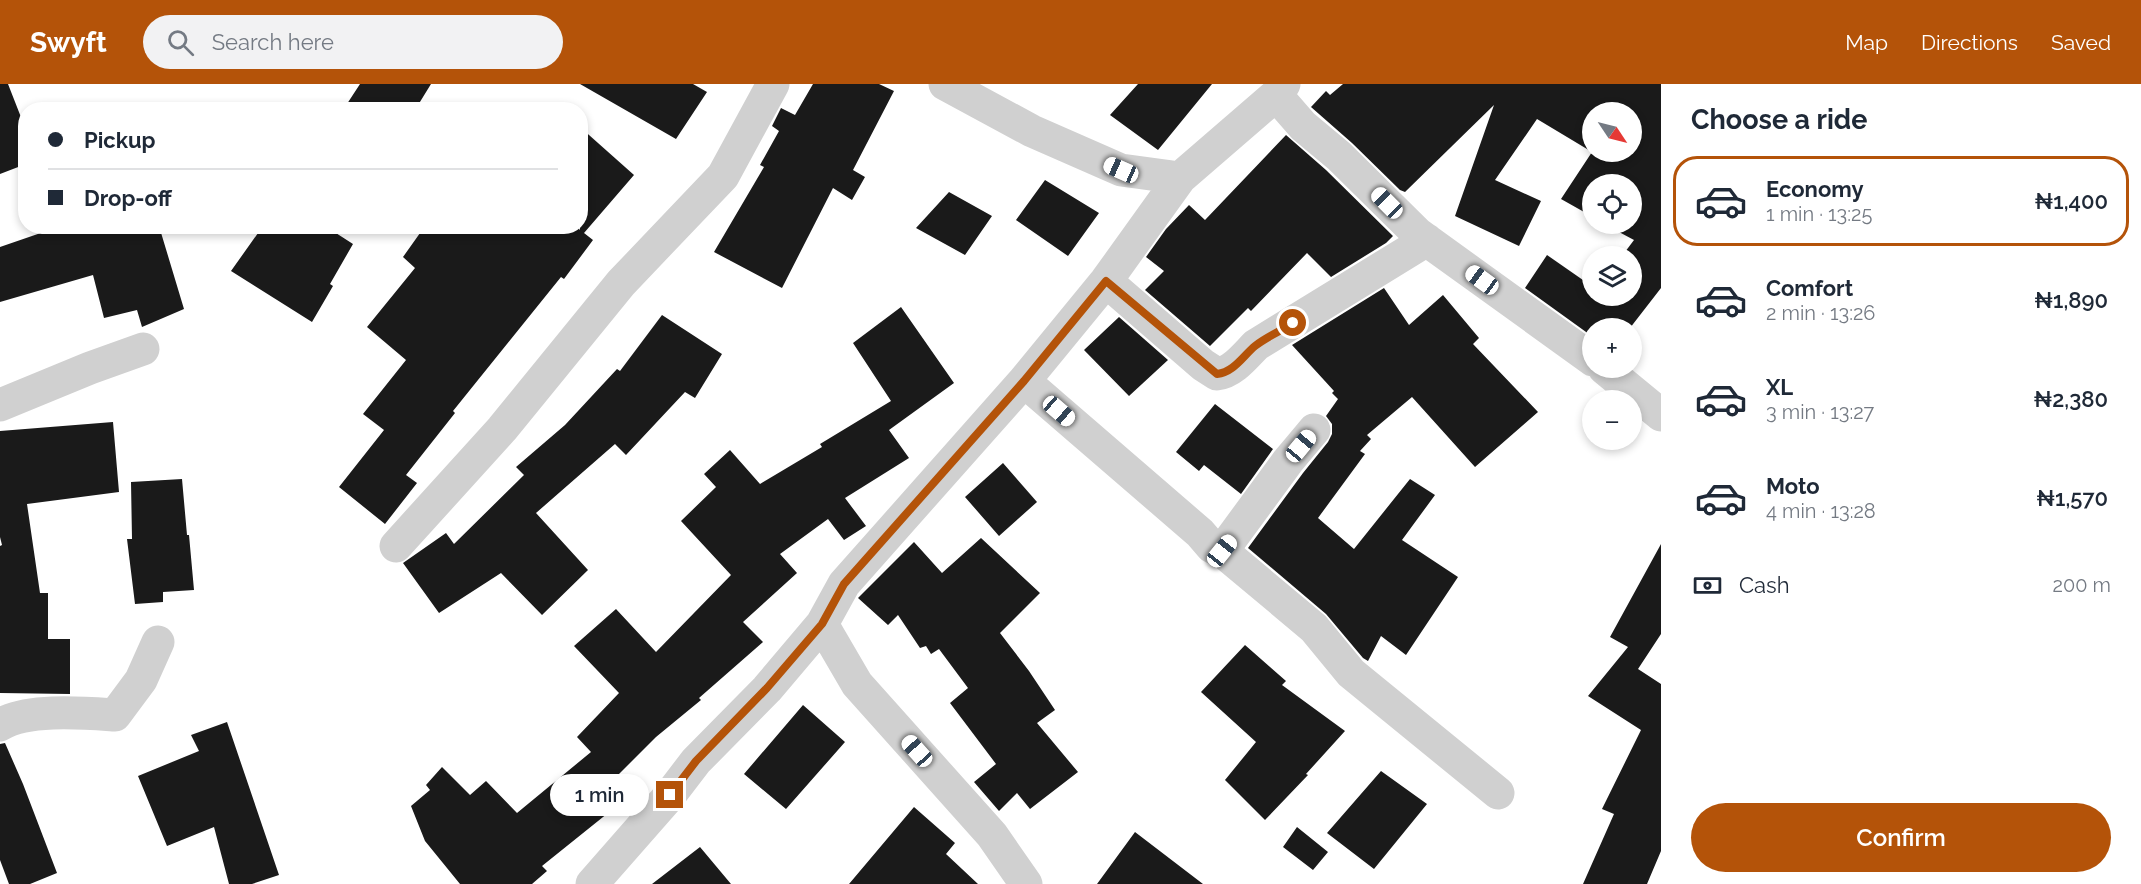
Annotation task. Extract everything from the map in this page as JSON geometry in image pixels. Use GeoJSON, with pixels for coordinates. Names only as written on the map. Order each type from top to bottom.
{"type":"FeatureCollection","features":[{"type":"Feature","properties":{"kind":"street"},"geometry":{"type":"LineString","coordinates":[[396,546],[502,429],[621,283],[723,176],[773,84]]}},
{"type":"Feature","properties":{"kind":"street"},"geometry":{"type":"LineString","coordinates":[[945,84],[1032,131],[1121,170],[1180,178]]}},
{"type":"Feature","properties":{"kind":"street"},"geometry":{"type":"LineString","coordinates":[[592,884],[670,795],[696,761],[767,688],[822,624],[844,584],[1024,381],[1106,281],[1180,178],[1280,90],[1303,126],[1340,156],[1418,234],[1582,352]]}},
{"type":"Feature","properties":{"kind":"street"},"geometry":{"type":"LineString","coordinates":[[1106,281],[1203,365],[1217,374],[1223,374],[1239,363],[1256,345],[1427,240]]}},
{"type":"Feature","properties":{"kind":"street"},"geometry":{"type":"LineString","coordinates":[[0,405],[143,349]]}},
{"type":"Feature","properties":{"kind":"street"},"geometry":{"type":"LineString","coordinates":[[1616,378],[1661,415]]}},
{"type":"Feature","properties":{"kind":"street"},"geometry":{"type":"LineString","coordinates":[[1024,381],[1191,525],[1212,546],[1222,551],[1314,628],[1351,673],[1498,793]]}},
{"type":"Feature","properties":{"kind":"street"},"geometry":{"type":"LineString","coordinates":[[1222,551],[1288,461],[1314,430]]}},
{"type":"Feature","properties":{"kind":"street"},"geometry":{"type":"LineString","coordinates":[[822,624],[857,684],[992,835],[1026,884]]}},
{"type":"Feature","properties":{"kind":"street"},"geometry":{"type":"LineString","coordinates":[[0,725],[8,720],[67,711],[115,715],[141,680],[158,642]]}},
{"type":"Feature","properties":{"kind":"building"},"geometry":{"type":"Polygon","coordinates":[[[0,84],[8,84],[18,110],[18,167],[0,174],[0,84]]]}},
{"type":"Feature","properties":{"kind":"building"},"geometry":{"type":"Polygon","coordinates":[[[360,84],[431,84],[420,102],[348,102],[360,84]]]}},
{"type":"Feature","properties":{"kind":"building"},"geometry":{"type":"Polygon","coordinates":[[[580,84],[693,84],[707,92],[676,139],[580,84]]]}},
{"type":"Feature","properties":{"kind":"building"},"geometry":{"type":"Polygon","coordinates":[[[813,84],[879,84],[894,91],[853,170],[865,177],[852,200],[833,188],[782,288],[714,252],[764,167],[760,165],[779,131],[772,126],[781,108],[795,115],[813,84]]]}},
{"type":"Feature","properties":{"kind":"building"},"geometry":{"type":"Polygon","coordinates":[[[1138,84],[1212,84],[1158,150],[1110,115],[1138,84]]]}},
{"type":"Feature","properties":{"kind":"building"},"geometry":{"type":"Polygon","coordinates":[[[1343,84],[1661,84],[1661,288],[1638,318],[1582,318],[1582,329],[1525,288],[1547,255],[1582,279],[1582,306],[1642,306],[1642,246],[1630,246],[1634,240],[1623,234],[1642,234],[1642,174],[1582,174],[1582,211],[1561,199],[1585,162],[1642,162],[1642,102],[1582,102],[1582,146],[1537,119],[1495,180],[1541,201],[1519,246],[1455,216],[1494,105],[1405,192],[1400,190],[1311,107],[1326,91],[1330,95],[1343,84]]]}},
{"type":"Feature","properties":{"kind":"building"},"geometry":{"type":"Polygon","coordinates":[[[588,134],[634,175],[588,228],[588,134]]]}},
{"type":"Feature","properties":{"kind":"building"},"geometry":{"type":"Polygon","coordinates":[[[1286,135],[1326,170],[1393,236],[1386,243],[1331,277],[1307,253],[1251,311],[1248,308],[1210,346],[1145,290],[1164,271],[1146,257],[1166,229],[1189,205],[1205,220],[1286,135]]]}},
{"type":"Feature","properties":{"kind":"building"},"geometry":{"type":"Polygon","coordinates":[[[1045,180],[1099,213],[1068,256],[1016,220],[1045,180]]]}},
{"type":"Feature","properties":{"kind":"building"},"geometry":{"type":"Polygon","coordinates":[[[949,192],[992,216],[965,255],[916,228],[949,192]]]}},
{"type":"Feature","properties":{"kind":"building"},"geometry":{"type":"Polygon","coordinates":[[[38,234],[161,234],[184,309],[142,327],[137,310],[104,318],[93,275],[0,302],[0,247],[38,234]]]}},
{"type":"Feature","properties":{"kind":"building"},"geometry":{"type":"Polygon","coordinates":[[[257,234],[337,234],[353,244],[330,284],[333,286],[312,322],[231,271],[257,234]]]}},
{"type":"Feature","properties":{"kind":"building"},"geometry":{"type":"Polygon","coordinates":[[[419,234],[585,234],[593,240],[564,279],[561,277],[453,411],[455,413],[406,475],[417,483],[385,524],[339,487],[384,430],[363,414],[406,360],[367,327],[415,268],[403,257],[419,234]]]}},
{"type":"Feature","properties":{"kind":"building"},"geometry":{"type":"Polygon","coordinates":[[[1384,288],[1409,325],[1443,295],[1479,338],[1473,344],[1538,412],[1475,467],[1412,397],[1367,435],[1371,439],[1360,451],[1365,454],[1318,518],[1354,549],[1410,479],[1435,495],[1402,540],[1458,577],[1406,655],[1381,636],[1368,661],[1326,614],[1248,548],[1332,434],[1332,424],[1326,416],[1338,399],[1332,393],[1334,391],[1292,345],[1384,288]]]}},
{"type":"Feature","properties":{"kind":"building"},"geometry":{"type":"Polygon","coordinates":[[[901,307],[954,383],[889,430],[909,458],[845,498],[866,526],[844,540],[828,519],[780,554],[797,573],[743,622],[763,642],[699,698],[701,700],[656,737],[594,799],[608,813],[542,866],[547,871],[532,884],[460,884],[425,841],[411,806],[430,790],[426,785],[442,767],[470,795],[486,781],[517,813],[591,752],[577,737],[619,693],[574,646],[616,609],[656,652],[731,575],[681,521],[716,487],[704,474],[730,450],[760,484],[822,447],[820,444],[891,401],[853,343],[901,307]]]}},
{"type":"Feature","properties":{"kind":"building"},"geometry":{"type":"Polygon","coordinates":[[[662,315],[722,354],[695,398],[685,392],[626,455],[615,444],[536,513],[588,570],[542,615],[501,573],[439,613],[403,563],[446,533],[454,544],[524,475],[516,467],[565,425],[617,369],[620,371],[662,315]]]}},
{"type":"Feature","properties":{"kind":"building"},"geometry":{"type":"Polygon","coordinates":[[[1119,317],[1168,360],[1129,396],[1084,350],[1119,317]]]}},
{"type":"Feature","properties":{"kind":"building"},"geometry":{"type":"Polygon","coordinates":[[[1215,404],[1273,449],[1241,494],[1204,465],[1199,471],[1176,452],[1215,404]]]}},
{"type":"Feature","properties":{"kind":"building"},"geometry":{"type":"Polygon","coordinates":[[[113,422],[119,492],[27,504],[40,593],[48,593],[48,639],[70,639],[70,694],[0,693],[0,546],[2,545],[0,537],[0,431],[113,422]]]}},
{"type":"Feature","properties":{"kind":"building"},"geometry":{"type":"Polygon","coordinates":[[[1003,463],[1037,502],[999,536],[965,497],[1003,463]]]}},
{"type":"Feature","properties":{"kind":"building"},"geometry":{"type":"Polygon","coordinates":[[[182,479],[194,590],[163,592],[163,602],[135,604],[127,539],[132,539],[131,482],[182,479]]]}},
{"type":"Feature","properties":{"kind":"building"},"geometry":{"type":"Polygon","coordinates":[[[981,538],[1040,593],[1000,633],[1055,710],[1037,723],[1078,772],[1030,809],[1017,793],[999,811],[974,782],[996,764],[950,703],[968,688],[939,649],[931,654],[926,646],[920,648],[898,615],[888,625],[858,598],[914,542],[942,573],[981,538]]]}},
{"type":"Feature","properties":{"kind":"building"},"geometry":{"type":"Polygon","coordinates":[[[1661,544],[1661,634],[1638,669],[1661,684],[1661,851],[1647,884],[1583,884],[1614,814],[1602,809],[1641,730],[1588,696],[1628,647],[1610,637],[1661,544]]]}},
{"type":"Feature","properties":{"kind":"building"},"geometry":{"type":"Polygon","coordinates":[[[1245,645],[1286,681],[1282,685],[1345,731],[1306,774],[1308,775],[1265,820],[1225,780],[1256,742],[1201,692],[1245,645]]]}},
{"type":"Feature","properties":{"kind":"building"},"geometry":{"type":"Polygon","coordinates":[[[803,705],[845,742],[786,809],[744,774],[803,705]]]}},
{"type":"Feature","properties":{"kind":"building"},"geometry":{"type":"Polygon","coordinates":[[[227,722],[279,875],[252,884],[229,884],[214,827],[167,846],[138,776],[199,751],[191,735],[227,722]]]}},
{"type":"Feature","properties":{"kind":"building"},"geometry":{"type":"Polygon","coordinates":[[[5,743],[57,873],[30,884],[9,884],[0,860],[0,744],[5,743]]]}},
{"type":"Feature","properties":{"kind":"building"},"geometry":{"type":"Polygon","coordinates":[[[1381,771],[1427,804],[1374,869],[1327,833],[1381,771]]]}},
{"type":"Feature","properties":{"kind":"building"},"geometry":{"type":"Polygon","coordinates":[[[914,807],[955,843],[946,854],[978,884],[849,884],[914,807]]]}},
{"type":"Feature","properties":{"kind":"building"},"geometry":{"type":"Polygon","coordinates":[[[1297,827],[1328,852],[1313,870],[1283,847],[1297,827]]]}},
{"type":"Feature","properties":{"kind":"building"},"geometry":{"type":"Polygon","coordinates":[[[1135,832],[1203,884],[1097,884],[1135,832]]]}},
{"type":"Feature","properties":{"kind":"building"},"geometry":{"type":"Polygon","coordinates":[[[700,847],[731,884],[652,884],[700,847]]]}},
{"type":"Feature","properties":{"kind":"route"},"geometry":{"type":"LineString","coordinates":[[670,795],[696,761],[767,688],[822,624],[844,584],[1024,381],[1106,281],[1203,365],[1217,374],[1223,374],[1239,363],[1256,345],[1293,323]]}}]}
